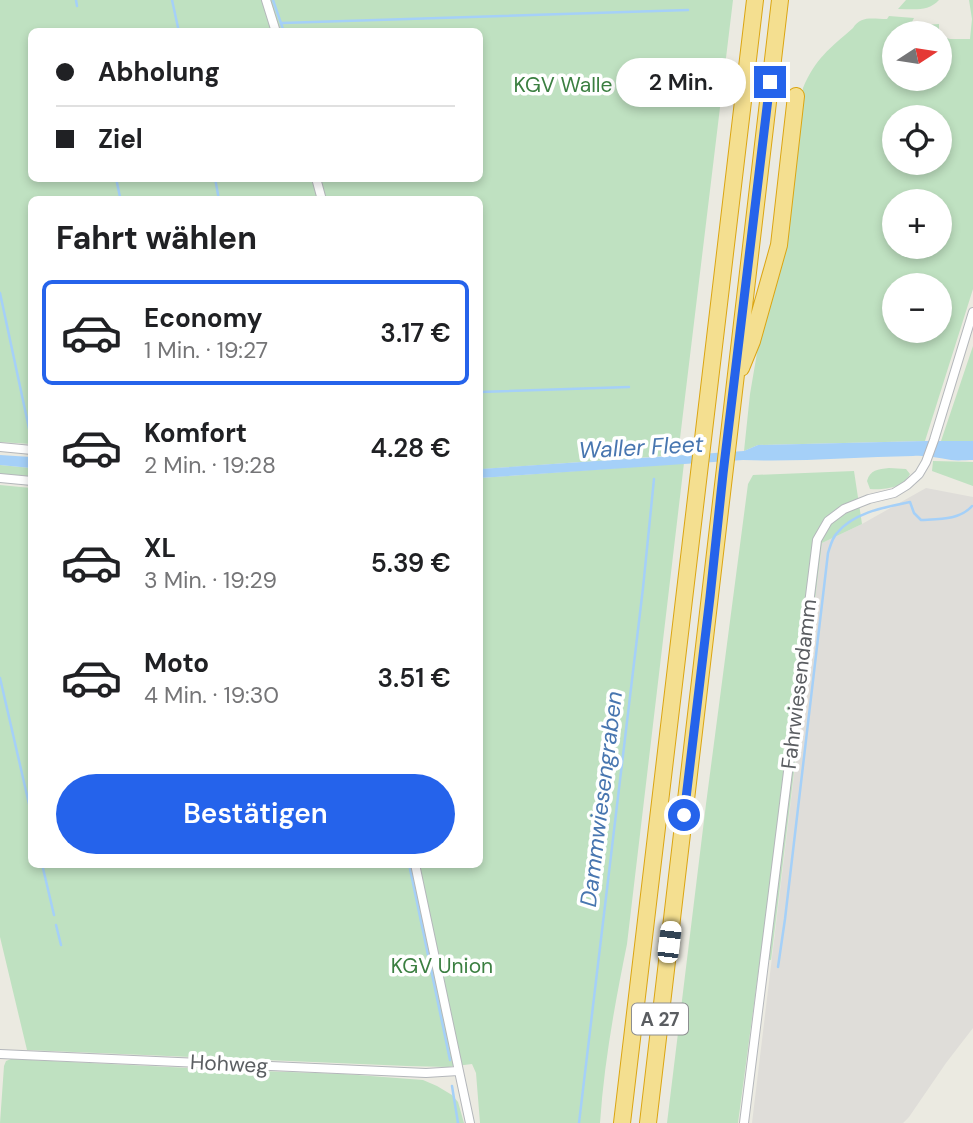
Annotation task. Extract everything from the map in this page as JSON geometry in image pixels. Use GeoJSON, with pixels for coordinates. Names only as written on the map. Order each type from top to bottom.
{"type":"FeatureCollection","features":[{"type":"Feature","properties":{"kind":"highway","name":"A 27"},"geometry":{"type":"LineString","coordinates":[[622,1123],[755,0]]}},
{"type":"Feature","properties":{"kind":"highway","name":"A 27"},"geometry":{"type":"LineString","coordinates":[[648,1123],[780,0]]}},
{"type":"Feature","properties":{"kind":"highway"},"geometry":{"type":"LineString","coordinates":[[734,383],[752,341],[779,245],[796,96]]}},
{"type":"Feature","properties":{"kind":"street"},"geometry":{"type":"LineString","coordinates":[[266,0],[275,28]]}},
{"type":"Feature","properties":{"kind":"street","name":"Fahrwiesendamm"},"geometry":{"type":"LineString","coordinates":[[744,1123],[817,540],[828,521],[844,509],[901,489],[919,474],[934,440],[973,312]]}},
{"type":"Feature","properties":{"kind":"street"},"geometry":{"type":"LineString","coordinates":[[0,447],[28,450]]}},
{"type":"Feature","properties":{"kind":"street"},"geometry":{"type":"LineString","coordinates":[[0,478],[28,481]]}},
{"type":"Feature","properties":{"kind":"street"},"geometry":{"type":"LineString","coordinates":[[416,868],[470,1123]]}},
{"type":"Feature","properties":{"kind":"street","name":"Hohweg"},"geometry":{"type":"LineString","coordinates":[[0,1054],[426,1073],[458,1071]]}},
{"type":"Feature","properties":{"kind":"shaded area"},"geometry":{"type":"Polygon","coordinates":[[[926,488],[973,497],[973,1028],[903,1123],[752,1123],[822,543],[926,488]]]}},
{"type":"Feature","properties":{"kind":"green space","name":"KGV Walle"},"geometry":{"type":"Polygon","coordinates":[[[0,0],[733,0],[678,455],[483,469],[483,196],[28,196],[28,444],[0,442],[0,0]]]}},
{"type":"Feature","properties":{"kind":"green space"},"geometry":{"type":"Polygon","coordinates":[[[906,0],[939,0],[925,8],[898,9],[906,0]]]}},
{"type":"Feature","properties":{"kind":"green space"},"geometry":{"type":"Polygon","coordinates":[[[969,0],[973,0],[973,289],[925,441],[758,445],[744,451],[758,347],[789,212],[803,88],[808,78],[824,55],[860,21],[887,19],[889,16],[914,18],[912,21],[882,21],[882,91],[952,91],[952,39],[970,39],[972,19],[969,0]]]}},
{"type":"Feature","properties":{"kind":"green space"},"geometry":{"type":"Polygon","coordinates":[[[973,346],[973,441],[941,441],[973,346]]]}},
{"type":"Feature","properties":{"kind":"green space"},"geometry":{"type":"Polygon","coordinates":[[[933,461],[973,462],[973,486],[932,471],[933,461]]]}},
{"type":"Feature","properties":{"kind":"green space","name":"KGV Union"},"geometry":{"type":"Polygon","coordinates":[[[684,463],[627,944],[610,1033],[600,1123],[480,1123],[476,1073],[472,1064],[448,1067],[407,1066],[27,1050],[0,937],[0,485],[28,488],[28,868],[483,868],[483,478],[684,463]]]}},
{"type":"Feature","properties":{"kind":"green space"},"geometry":{"type":"Polygon","coordinates":[[[0,465],[28,468],[28,476],[0,474],[0,465]]]}},
{"type":"Feature","properties":{"kind":"green space"},"geometry":{"type":"Polygon","coordinates":[[[889,468],[906,469],[910,474],[907,479],[893,487],[870,489],[867,481],[870,474],[889,468]]]}},
{"type":"Feature","properties":{"kind":"green space"},"geometry":{"type":"Polygon","coordinates":[[[854,471],[862,524],[822,543],[771,960],[760,959],[738,1123],[667,1123],[748,484],[753,475],[854,471]]]}},
{"type":"Feature","properties":{"kind":"green space"},"geometry":{"type":"Polygon","coordinates":[[[11,1059],[423,1080],[452,1095],[458,1102],[464,1123],[0,1123],[4,1066],[6,1061],[11,1059]]]}},
{"type":"Feature","properties":{"kind":"water"},"geometry":{"type":"Polygon","coordinates":[[[973,441],[973,460],[918,456],[743,460],[483,478],[483,469],[744,451],[758,445],[973,441]]]}},
{"type":"Feature","properties":{"kind":"water"},"geometry":{"type":"Polygon","coordinates":[[[0,455],[28,457],[28,468],[0,465],[0,455]]]}},
{"type":"Feature","properties":{"kind":"waterway"},"geometry":{"type":"LineString","coordinates":[[76,0],[77,6]]}},
{"type":"Feature","properties":{"kind":"waterway"},"geometry":{"type":"LineString","coordinates":[[172,0],[178,28]]}},
{"type":"Feature","properties":{"kind":"waterway"},"geometry":{"type":"LineString","coordinates":[[273,0],[283,28]]}},
{"type":"Feature","properties":{"kind":"waterway"},"geometry":{"type":"LineString","coordinates":[[282,23],[688,10]]}},
{"type":"Feature","properties":{"kind":"waterway"},"geometry":{"type":"LineString","coordinates":[[117,182],[120,196]]}},
{"type":"Feature","properties":{"kind":"waterway"},"geometry":{"type":"LineString","coordinates":[[216,182],[218,196]]}},
{"type":"Feature","properties":{"kind":"waterway"},"geometry":{"type":"LineString","coordinates":[[0,293],[28,424]]}},
{"type":"Feature","properties":{"kind":"waterway"},"geometry":{"type":"LineString","coordinates":[[483,392],[629,387]]}},
{"type":"Feature","properties":{"kind":"waterway","name":"Dammwiesengraben"},"geometry":{"type":"LineString","coordinates":[[579,1123],[654,479]]}},
{"type":"Feature","properties":{"kind":"waterway"},"geometry":{"type":"LineString","coordinates":[[778,967],[828,553],[832,540],[852,520],[891,506],[910,502],[914,513],[921,520],[955,516],[972,506]]}},
{"type":"Feature","properties":{"kind":"waterway"},"geometry":{"type":"LineString","coordinates":[[0,678],[28,800]]}},
{"type":"Feature","properties":{"kind":"waterway"},"geometry":{"type":"LineString","coordinates":[[43,868],[54,915]]}},
{"type":"Feature","properties":{"kind":"waterway"},"geometry":{"type":"LineString","coordinates":[[410,868],[450,1060]]}},
{"type":"Feature","properties":{"kind":"waterway"},"geometry":{"type":"LineString","coordinates":[[56,925],[61,945]]}},
{"type":"Feature","properties":{"kind":"waterway"},"geometry":{"type":"LineString","coordinates":[[452,1086],[458,1123]]}},
{"type":"Feature","properties":{"kind":"route"},"geometry":{"type":"LineString","coordinates":[[684,815],[770,82]]}},
{"type":"Feature","properties":{"kind":"water label","name":"Waller Fleet"},"geometry":{"type":"Point","coordinates":[641,447]}}]}
